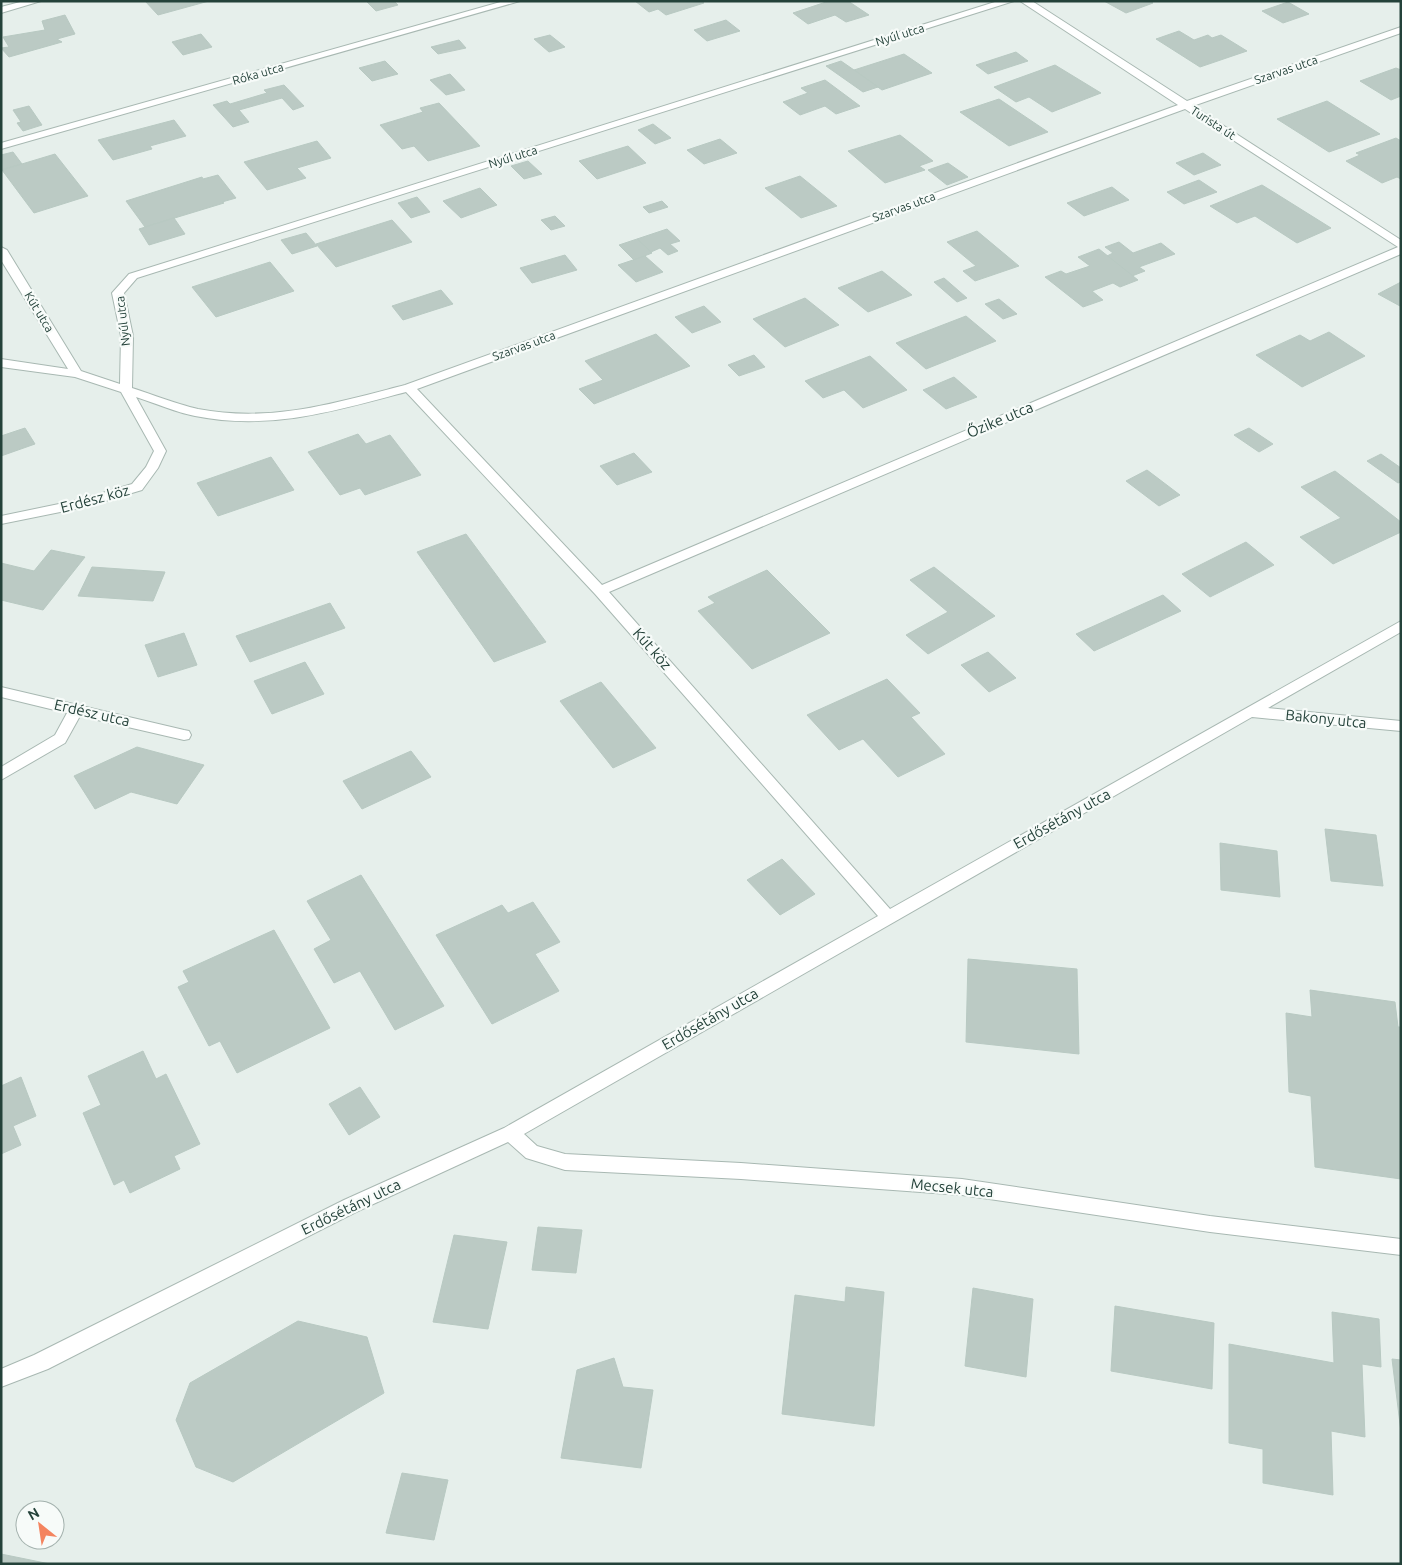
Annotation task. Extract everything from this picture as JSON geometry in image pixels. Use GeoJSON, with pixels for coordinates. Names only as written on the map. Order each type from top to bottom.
{"type":"FeatureCollection","features":[{"type":"Feature","properties":{"kind":"street"},"geometry":{"type":"LineString","coordinates":[[1,10],[36,1]]}},
{"type":"Feature","properties":{"kind":"street","name":"Róka utca"},"geometry":{"type":"LineString","coordinates":[[1,146],[515,1]]}},
{"type":"Feature","properties":{"kind":"street","name":"Nyúl utca"},"geometry":{"type":"LineString","coordinates":[[126,390],[126,336],[118,292],[133,276],[1009,1]]}},
{"type":"Feature","properties":{"kind":"street","name":"Turista út"},"geometry":{"type":"LineString","coordinates":[[1025,1],[1401,245]]}},
{"type":"Feature","properties":{"kind":"street","name":"Szarvas utca"},"geometry":{"type":"LineString","coordinates":[[1,363],[77,374],[194,412],[239,418],[280,417],[322,410],[409,388],[1186,105],[1401,30]]}},
{"type":"Feature","properties":{"kind":"street","name":"Kút utca"},"geometry":{"type":"LineString","coordinates":[[1,250],[77,374]]}},
{"type":"Feature","properties":{"kind":"street","name":"Őzike utca"},"geometry":{"type":"LineString","coordinates":[[600,591],[1401,250]]}},
{"type":"Feature","properties":{"kind":"street","name":"Kút köz"},"geometry":{"type":"LineString","coordinates":[[409,388],[600,591],[888,917]]}},
{"type":"Feature","properties":{"kind":"street","name":"Erdész köz"},"geometry":{"type":"LineString","coordinates":[[1,520],[85,504],[137,487],[152,468],[160,451],[126,390]]}},
{"type":"Feature","properties":{"kind":"street","name":"Erdősétány utca"},"geometry":{"type":"LineString","coordinates":[[1,1378],[41,1362],[350,1206],[510,1133],[1401,626]]}},
{"type":"Feature","properties":{"kind":"street","name":"Erdész utca"},"geometry":{"type":"LineString","coordinates":[[1,692],[184,735]]}},
{"type":"Feature","properties":{"kind":"street"},"geometry":{"type":"LineString","coordinates":[[1,774],[60,739],[76,710]]}},
{"type":"Feature","properties":{"kind":"street","name":"Bakony utca"},"geometry":{"type":"LineString","coordinates":[[1252,712],[1401,726]]}},
{"type":"Feature","properties":{"kind":"street","name":"Mecsek utca"},"geometry":{"type":"LineString","coordinates":[[510,1133],[532,1152],[565,1162],[751,1172],[962,1187],[1210,1224],[1401,1247]]}},
{"type":"Feature","properties":{"kind":"building"},"geometry":{"type":"Polygon","coordinates":[[[145,1],[209,1],[158,15],[145,1]]]}},
{"type":"Feature","properties":{"kind":"building"},"geometry":{"type":"Polygon","coordinates":[[[366,1],[394,1],[398,5],[376,11],[366,1]]]}},
{"type":"Feature","properties":{"kind":"building"},"geometry":{"type":"Polygon","coordinates":[[[635,1],[702,1],[704,3],[666,15],[658,9],[649,12],[635,1]]]}},
{"type":"Feature","properties":{"kind":"building"},"geometry":{"type":"Polygon","coordinates":[[[829,1],[848,1],[869,15],[846,22],[835,15],[808,24],[793,13],[829,1]]]}},
{"type":"Feature","properties":{"kind":"building"},"geometry":{"type":"Polygon","coordinates":[[[1104,1],[1150,1],[1153,3],[1126,13],[1104,1]]]}},
{"type":"Feature","properties":{"kind":"building"},"geometry":{"type":"Polygon","coordinates":[[[1288,2],[1309,14],[1283,23],[1262,11],[1288,2]]]}},
{"type":"Feature","properties":{"kind":"building"},"geometry":{"type":"Polygon","coordinates":[[[65,15],[75,34],[57,39],[62,42],[9,57],[1,48],[9,47],[3,37],[45,30],[42,21],[65,15]]]}},
{"type":"Feature","properties":{"kind":"building"},"geometry":{"type":"Polygon","coordinates":[[[726,20],[740,31],[707,41],[694,30],[726,20]]]}},
{"type":"Feature","properties":{"kind":"building"},"geometry":{"type":"Polygon","coordinates":[[[1179,31],[1194,40],[1208,35],[1212,38],[1221,35],[1247,51],[1200,67],[1156,39],[1179,31]]]}},
{"type":"Feature","properties":{"kind":"building"},"geometry":{"type":"Polygon","coordinates":[[[201,34],[212,47],[183,55],[172,42],[201,34]]]}},
{"type":"Feature","properties":{"kind":"building"},"geometry":{"type":"Polygon","coordinates":[[[550,35],[565,47],[549,52],[534,39],[550,35]]]}},
{"type":"Feature","properties":{"kind":"building"},"geometry":{"type":"Polygon","coordinates":[[[459,40],[466,48],[438,54],[431,47],[459,40]]]}},
{"type":"Feature","properties":{"kind":"building"},"geometry":{"type":"Polygon","coordinates":[[[1016,52],[1028,61],[988,74],[976,65],[1016,52]]]}},
{"type":"Feature","properties":{"kind":"building"},"geometry":{"type":"Polygon","coordinates":[[[904,54],[932,73],[882,90],[854,70],[904,54]]]}},
{"type":"Feature","properties":{"kind":"building"},"geometry":{"type":"Polygon","coordinates":[[[385,61],[398,74],[372,81],[359,68],[385,61]]]}},
{"type":"Feature","properties":{"kind":"building"},"geometry":{"type":"Polygon","coordinates":[[[841,61],[878,87],[863,92],[826,66],[841,61]]]}},
{"type":"Feature","properties":{"kind":"building"},"geometry":{"type":"Polygon","coordinates":[[[1055,65],[1101,93],[1052,112],[1029,97],[1016,102],[994,87],[1055,65]]]}},
{"type":"Feature","properties":{"kind":"building"},"geometry":{"type":"Polygon","coordinates":[[[1396,68],[1401,70],[1401,96],[1391,100],[1360,81],[1396,68]]]}},
{"type":"Feature","properties":{"kind":"building"},"geometry":{"type":"Polygon","coordinates":[[[450,74],[465,90],[446,95],[430,80],[450,74]]]}},
{"type":"Feature","properties":{"kind":"building"},"geometry":{"type":"Polygon","coordinates":[[[825,80],[860,106],[836,114],[825,106],[800,115],[783,102],[808,93],[801,88],[825,80]]]}},
{"type":"Feature","properties":{"kind":"building"},"geometry":{"type":"Polygon","coordinates":[[[284,85],[304,106],[293,110],[282,98],[239,110],[249,122],[233,127],[213,105],[227,101],[230,104],[267,93],[264,90],[284,85]]]}},
{"type":"Feature","properties":{"kind":"building"},"geometry":{"type":"Polygon","coordinates":[[[999,99],[1048,132],[1009,146],[960,112],[999,99]]]}},
{"type":"Feature","properties":{"kind":"building"},"geometry":{"type":"Polygon","coordinates":[[[1327,101],[1380,134],[1329,152],[1277,119],[1327,101]]]}},
{"type":"Feature","properties":{"kind":"building"},"geometry":{"type":"Polygon","coordinates":[[[439,103],[480,146],[428,161],[414,146],[402,149],[380,125],[423,112],[420,108],[439,103]]]}},
{"type":"Feature","properties":{"kind":"building"},"geometry":{"type":"Polygon","coordinates":[[[29,106],[42,125],[23,131],[17,123],[21,122],[13,110],[29,106]]]}},
{"type":"Feature","properties":{"kind":"building"},"geometry":{"type":"Polygon","coordinates":[[[174,120],[186,136],[150,146],[152,149],[113,160],[98,140],[174,120]]]}},
{"type":"Feature","properties":{"kind":"building"},"geometry":{"type":"Polygon","coordinates":[[[653,124],[671,138],[655,144],[638,130],[653,124]]]}},
{"type":"Feature","properties":{"kind":"building"},"geometry":{"type":"Polygon","coordinates":[[[900,135],[933,161],[919,166],[925,170],[885,183],[848,151],[900,135]]]}},
{"type":"Feature","properties":{"kind":"building"},"geometry":{"type":"Polygon","coordinates":[[[1396,138],[1401,141],[1401,179],[1397,177],[1382,183],[1346,161],[1360,155],[1356,153],[1396,138]]]}},
{"type":"Feature","properties":{"kind":"building"},"geometry":{"type":"Polygon","coordinates":[[[720,139],[737,153],[704,164],[687,150],[720,139]]]}},
{"type":"Feature","properties":{"kind":"building"},"geometry":{"type":"Polygon","coordinates":[[[317,141],[331,158],[297,168],[306,178],[267,190],[244,162],[317,141]]]}},
{"type":"Feature","properties":{"kind":"building"},"geometry":{"type":"Polygon","coordinates":[[[628,146],[646,163],[597,179],[579,161],[628,146]]]}},
{"type":"Feature","properties":{"kind":"building"},"geometry":{"type":"Polygon","coordinates":[[[13,152],[22,164],[1,170],[1,155],[13,152]]]}},
{"type":"Feature","properties":{"kind":"building"},"geometry":{"type":"Polygon","coordinates":[[[1203,153],[1221,165],[1194,175],[1176,163],[1203,153]]]}},
{"type":"Feature","properties":{"kind":"building"},"geometry":{"type":"Polygon","coordinates":[[[55,154],[88,196],[34,213],[2,170],[55,154]]]}},
{"type":"Feature","properties":{"kind":"building"},"geometry":{"type":"Polygon","coordinates":[[[528,161],[542,174],[524,179],[511,166],[528,161]]]}},
{"type":"Feature","properties":{"kind":"building"},"geometry":{"type":"Polygon","coordinates":[[[948,163],[968,177],[947,185],[928,170],[948,163]]]}},
{"type":"Feature","properties":{"kind":"building"},"geometry":{"type":"Polygon","coordinates":[[[218,175],[236,198],[145,227],[126,201],[202,177],[203,179],[218,175]]]}},
{"type":"Feature","properties":{"kind":"building"},"geometry":{"type":"Polygon","coordinates":[[[800,176],[837,206],[801,218],[765,188],[800,176]]]}},
{"type":"Feature","properties":{"kind":"building"},"geometry":{"type":"Polygon","coordinates":[[[1199,180],[1217,192],[1184,204],[1167,192],[1199,180]]]}},
{"type":"Feature","properties":{"kind":"building"},"geometry":{"type":"Polygon","coordinates":[[[1262,185],[1331,228],[1297,243],[1255,216],[1237,223],[1210,206],[1262,185]]]}},
{"type":"Feature","properties":{"kind":"building"},"geometry":{"type":"Polygon","coordinates":[[[1112,187],[1129,200],[1084,216],[1067,203],[1112,187]]]}},
{"type":"Feature","properties":{"kind":"building"},"geometry":{"type":"Polygon","coordinates":[[[480,188],[497,205],[461,218],[443,201],[480,188]]]}},
{"type":"Feature","properties":{"kind":"building"},"geometry":{"type":"Polygon","coordinates":[[[417,197],[430,212],[411,218],[398,203],[417,197]]]}},
{"type":"Feature","properties":{"kind":"building"},"geometry":{"type":"Polygon","coordinates":[[[662,201],[668,207],[649,213],[643,207],[662,201]]]}},
{"type":"Feature","properties":{"kind":"building"},"geometry":{"type":"Polygon","coordinates":[[[555,216],[565,226],[551,230],[541,220],[555,216]]]}},
{"type":"Feature","properties":{"kind":"building"},"geometry":{"type":"Polygon","coordinates":[[[174,218],[185,234],[149,245],[139,229],[174,218]]]}},
{"type":"Feature","properties":{"kind":"building"},"geometry":{"type":"Polygon","coordinates":[[[392,220],[412,242],[336,267],[316,244],[392,220]]]}},
{"type":"Feature","properties":{"kind":"building"},"geometry":{"type":"Polygon","coordinates":[[[667,229],[680,241],[670,244],[678,251],[668,255],[660,248],[651,252],[637,239],[667,229]]]}},
{"type":"Feature","properties":{"kind":"building"},"geometry":{"type":"Polygon","coordinates":[[[977,231],[1019,266],[975,281],[963,271],[976,266],[947,242],[977,231]]]}},
{"type":"Feature","properties":{"kind":"building"},"geometry":{"type":"Polygon","coordinates":[[[306,233],[317,246],[292,254],[281,240],[306,233]]]}},
{"type":"Feature","properties":{"kind":"building"},"geometry":{"type":"Polygon","coordinates":[[[637,239],[652,253],[634,260],[619,245],[637,239]]]}},
{"type":"Feature","properties":{"kind":"building"},"geometry":{"type":"Polygon","coordinates":[[[1119,242],[1133,253],[1161,243],[1175,254],[1139,267],[1145,271],[1132,276],[1107,256],[1113,253],[1105,247],[1119,242]]]}},
{"type":"Feature","properties":{"kind":"building"},"geometry":{"type":"Polygon","coordinates":[[[1099,249],[1138,280],[1120,287],[1113,283],[1092,291],[1103,300],[1083,307],[1045,277],[1061,271],[1066,274],[1090,266],[1078,257],[1099,249]]]}},
{"type":"Feature","properties":{"kind":"building"},"geometry":{"type":"Polygon","coordinates":[[[565,255],[577,270],[532,283],[520,268],[565,255]]]}},
{"type":"Feature","properties":{"kind":"building"},"geometry":{"type":"Polygon","coordinates":[[[645,256],[663,272],[636,282],[618,265],[645,256]]]}},
{"type":"Feature","properties":{"kind":"building"},"geometry":{"type":"Polygon","coordinates":[[[270,262],[294,291],[216,317],[192,287],[270,262]]]}},
{"type":"Feature","properties":{"kind":"building"},"geometry":{"type":"Polygon","coordinates":[[[882,271],[912,295],[868,312],[838,288],[882,271]]]}},
{"type":"Feature","properties":{"kind":"building"},"geometry":{"type":"Polygon","coordinates":[[[944,278],[967,298],[957,302],[934,282],[944,278]]]}},
{"type":"Feature","properties":{"kind":"building"},"geometry":{"type":"Polygon","coordinates":[[[1401,282],[1400,306],[1378,294],[1401,282]]]}},
{"type":"Feature","properties":{"kind":"building"},"geometry":{"type":"Polygon","coordinates":[[[441,290],[453,304],[403,320],[392,306],[441,290]]]}},
{"type":"Feature","properties":{"kind":"building"},"geometry":{"type":"Polygon","coordinates":[[[805,298],[839,325],[785,347],[753,319],[805,298]]]}},
{"type":"Feature","properties":{"kind":"building"},"geometry":{"type":"Polygon","coordinates":[[[999,299],[1017,314],[1003,319],[985,304],[999,299]]]}},
{"type":"Feature","properties":{"kind":"building"},"geometry":{"type":"Polygon","coordinates":[[[704,306],[721,322],[692,333],[675,317],[704,306]]]}},
{"type":"Feature","properties":{"kind":"building"},"geometry":{"type":"Polygon","coordinates":[[[966,316],[996,341],[926,369],[896,343],[966,316]]]}},
{"type":"Feature","properties":{"kind":"building"},"geometry":{"type":"Polygon","coordinates":[[[1329,332],[1365,356],[1302,387],[1256,355],[1300,335],[1310,341],[1329,332]]]}},
{"type":"Feature","properties":{"kind":"building"},"geometry":{"type":"Polygon","coordinates":[[[656,334],[690,366],[594,404],[579,389],[603,380],[585,361],[656,334]]]}},
{"type":"Feature","properties":{"kind":"building"},"geometry":{"type":"Polygon","coordinates":[[[754,355],[765,367],[739,376],[728,365],[754,355]]]}},
{"type":"Feature","properties":{"kind":"building"},"geometry":{"type":"Polygon","coordinates":[[[870,356],[907,390],[863,408],[844,390],[823,398],[805,381],[870,356]]]}},
{"type":"Feature","properties":{"kind":"building"},"geometry":{"type":"Polygon","coordinates":[[[954,377],[977,397],[946,409],[923,390],[954,377]]]}},
{"type":"Feature","properties":{"kind":"building"},"geometry":{"type":"Polygon","coordinates":[[[25,428],[35,444],[1,456],[1,436],[25,428]]]}},
{"type":"Feature","properties":{"kind":"building"},"geometry":{"type":"Polygon","coordinates":[[[1249,428],[1273,444],[1259,452],[1234,435],[1249,428]]]}},
{"type":"Feature","properties":{"kind":"building"},"geometry":{"type":"Polygon","coordinates":[[[358,434],[366,444],[390,435],[421,475],[365,495],[360,488],[340,495],[308,452],[358,434]]]}},
{"type":"Feature","properties":{"kind":"building"},"geometry":{"type":"Polygon","coordinates":[[[634,453],[652,472],[617,485],[600,466],[634,453]]]}},
{"type":"Feature","properties":{"kind":"building"},"geometry":{"type":"Polygon","coordinates":[[[1381,454],[1401,468],[1401,482],[1398,483],[1367,461],[1381,454]]]}},
{"type":"Feature","properties":{"kind":"building"},"geometry":{"type":"Polygon","coordinates":[[[271,457],[294,490],[218,516],[197,483],[271,457]]]}},
{"type":"Feature","properties":{"kind":"building"},"geometry":{"type":"Polygon","coordinates":[[[1147,470],[1180,495],[1159,506],[1126,481],[1147,470]]]}},
{"type":"Feature","properties":{"kind":"building"},"geometry":{"type":"Polygon","coordinates":[[[1335,471],[1401,522],[1401,532],[1333,564],[1300,537],[1341,518],[1301,487],[1335,471]]]}},
{"type":"Feature","properties":{"kind":"building"},"geometry":{"type":"Polygon","coordinates":[[[466,534],[546,642],[494,662],[417,552],[466,534]]]}},
{"type":"Feature","properties":{"kind":"building"},"geometry":{"type":"Polygon","coordinates":[[[1246,542],[1274,565],[1210,597],[1182,574],[1246,542]]]}},
{"type":"Feature","properties":{"kind":"building"},"geometry":{"type":"Polygon","coordinates":[[[51,550],[85,557],[43,610],[1,600],[1,563],[34,571],[51,550]]]}},
{"type":"Feature","properties":{"kind":"building"},"geometry":{"type":"Polygon","coordinates":[[[92,567],[165,572],[153,601],[78,596],[92,567]]]}},
{"type":"Feature","properties":{"kind":"building"},"geometry":{"type":"Polygon","coordinates":[[[934,567],[995,616],[928,654],[906,635],[948,612],[910,580],[934,567]]]}},
{"type":"Feature","properties":{"kind":"building"},"geometry":{"type":"Polygon","coordinates":[[[767,570],[830,633],[752,669],[698,611],[715,603],[708,597],[767,570]]]}},
{"type":"Feature","properties":{"kind":"building"},"geometry":{"type":"Polygon","coordinates":[[[1163,595],[1181,611],[1094,651],[1076,634],[1163,595]]]}},
{"type":"Feature","properties":{"kind":"building"},"geometry":{"type":"Polygon","coordinates":[[[330,603],[345,628],[250,662],[236,636],[330,603]]]}},
{"type":"Feature","properties":{"kind":"building"},"geometry":{"type":"Polygon","coordinates":[[[184,633],[197,665],[158,677],[145,645],[184,633]]]}},
{"type":"Feature","properties":{"kind":"building"},"geometry":{"type":"Polygon","coordinates":[[[988,652],[1016,678],[989,692],[961,665],[988,652]]]}},
{"type":"Feature","properties":{"kind":"building"},"geometry":{"type":"Polygon","coordinates":[[[305,662],[324,694],[272,714],[254,681],[305,662]]]}},
{"type":"Feature","properties":{"kind":"building"},"geometry":{"type":"Polygon","coordinates":[[[887,679],[920,713],[911,717],[945,754],[898,777],[863,739],[839,750],[807,715],[887,679]]]}},
{"type":"Feature","properties":{"kind":"building"},"geometry":{"type":"Polygon","coordinates":[[[601,682],[656,748],[613,768],[560,701],[601,682]]]}},
{"type":"Feature","properties":{"kind":"building"},"geometry":{"type":"Polygon","coordinates":[[[137,747],[204,765],[177,804],[131,792],[95,809],[74,776],[137,747]]]}},
{"type":"Feature","properties":{"kind":"building"},"geometry":{"type":"Polygon","coordinates":[[[411,751],[431,777],[362,809],[343,781],[411,751]]]}},
{"type":"Feature","properties":{"kind":"building"},"geometry":{"type":"Polygon","coordinates":[[[1325,829],[1376,835],[1383,886],[1331,881],[1325,829]]]}},
{"type":"Feature","properties":{"kind":"building"},"geometry":{"type":"Polygon","coordinates":[[[1220,843],[1277,851],[1280,897],[1221,890],[1220,843]]]}},
{"type":"Feature","properties":{"kind":"building"},"geometry":{"type":"Polygon","coordinates":[[[782,859],[815,894],[780,915],[747,880],[782,859]]]}},
{"type":"Feature","properties":{"kind":"building"},"geometry":{"type":"Polygon","coordinates":[[[361,875],[444,1006],[395,1030],[360,971],[334,983],[314,949],[331,940],[307,901],[361,875]]]}},
{"type":"Feature","properties":{"kind":"building"},"geometry":{"type":"Polygon","coordinates":[[[533,902],[560,942],[535,954],[559,991],[492,1024],[436,935],[502,905],[508,913],[533,902]]]}},
{"type":"Feature","properties":{"kind":"building"},"geometry":{"type":"Polygon","coordinates":[[[274,930],[330,1028],[237,1073],[220,1041],[209,1046],[178,987],[189,982],[183,971],[274,930]]]}},
{"type":"Feature","properties":{"kind":"building"},"geometry":{"type":"Polygon","coordinates":[[[968,959],[1077,969],[1079,1054],[966,1042],[968,959]]]}},
{"type":"Feature","properties":{"kind":"building"},"geometry":{"type":"Polygon","coordinates":[[[1310,990],[1395,1002],[1398,1027],[1401,1027],[1401,1179],[1315,1167],[1311,1096],[1289,1092],[1286,1013],[1312,1017],[1310,990]]]}},
{"type":"Feature","properties":{"kind":"building"},"geometry":{"type":"Polygon","coordinates":[[[143,1051],[156,1079],[166,1074],[200,1144],[174,1156],[180,1169],[130,1193],[124,1180],[114,1185],[83,1113],[101,1105],[88,1076],[143,1051]]]}},
{"type":"Feature","properties":{"kind":"building"},"geometry":{"type":"Polygon","coordinates":[[[21,1077],[36,1116],[13,1126],[21,1145],[1,1154],[1,1086],[21,1077]]]}},
{"type":"Feature","properties":{"kind":"building"},"geometry":{"type":"Polygon","coordinates":[[[360,1087],[380,1117],[349,1135],[329,1104],[360,1087]]]}},
{"type":"Feature","properties":{"kind":"building"},"geometry":{"type":"Polygon","coordinates":[[[538,1227],[582,1230],[576,1273],[532,1270],[538,1227]]]}},
{"type":"Feature","properties":{"kind":"building"},"geometry":{"type":"Polygon","coordinates":[[[454,1235],[507,1242],[488,1329],[433,1322],[454,1235]]]}},
{"type":"Feature","properties":{"kind":"building"},"geometry":{"type":"Polygon","coordinates":[[[846,1287],[884,1292],[874,1426],[782,1414],[795,1295],[845,1302],[846,1287]]]}},
{"type":"Feature","properties":{"kind":"building"},"geometry":{"type":"Polygon","coordinates":[[[973,1288],[1033,1299],[1026,1377],[965,1366],[973,1288]]]}},
{"type":"Feature","properties":{"kind":"building"},"geometry":{"type":"Polygon","coordinates":[[[1115,1306],[1214,1323],[1212,1389],[1111,1371],[1115,1306]]]}},
{"type":"Feature","properties":{"kind":"building"},"geometry":{"type":"Polygon","coordinates":[[[1332,1312],[1379,1319],[1381,1367],[1362,1364],[1365,1437],[1331,1431],[1333,1495],[1263,1483],[1263,1449],[1229,1443],[1229,1344],[1334,1363],[1332,1312]]]}},
{"type":"Feature","properties":{"kind":"building"},"geometry":{"type":"Polygon","coordinates":[[[298,1321],[367,1337],[384,1393],[233,1482],[196,1467],[176,1420],[190,1383],[298,1321]]]}},
{"type":"Feature","properties":{"kind":"building"},"geometry":{"type":"Polygon","coordinates":[[[614,1358],[623,1387],[653,1390],[641,1468],[561,1458],[577,1370],[614,1358]]]}},
{"type":"Feature","properties":{"kind":"building"},"geometry":{"type":"Polygon","coordinates":[[[1392,1359],[1401,1360],[1401,1432],[1392,1359]]]}},
{"type":"Feature","properties":{"kind":"building"},"geometry":{"type":"Polygon","coordinates":[[[402,1473],[448,1480],[434,1540],[386,1533],[402,1473]]]}},
{"type":"Feature","properties":{"kind":"building"},"geometry":{"type":"Polygon","coordinates":[[[1,1554],[50,1564],[1,1564],[1,1554]]]}}]}
